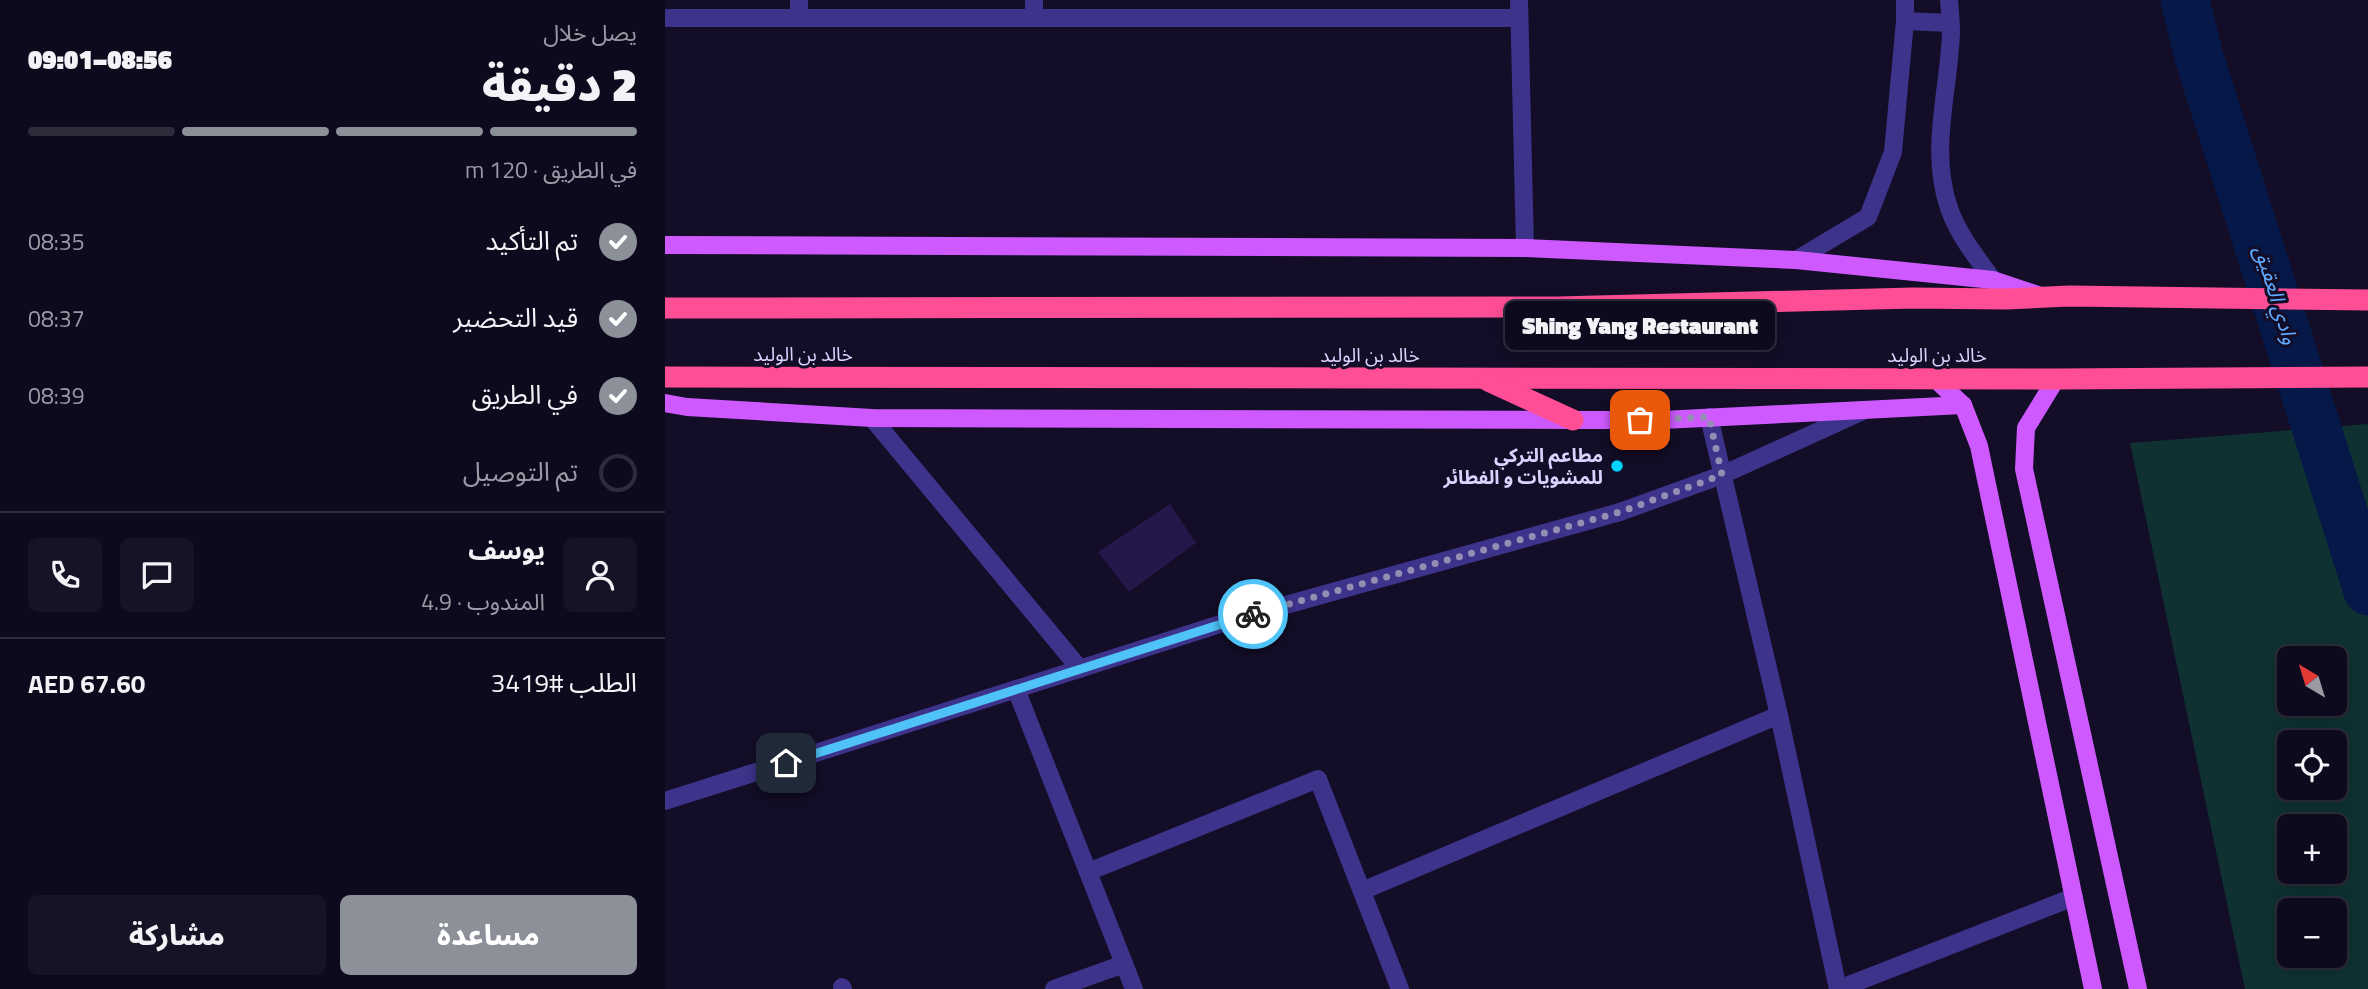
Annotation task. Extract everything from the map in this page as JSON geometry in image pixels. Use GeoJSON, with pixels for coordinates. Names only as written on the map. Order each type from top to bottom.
{"type":"FeatureCollection","features":[{"type":"Feature","properties":{"kind":"highway"},"geometry":{"type":"LineString","coordinates":[[665,308],[1558,307],[2069,296],[2368,300]]}},
{"type":"Feature","properties":{"kind":"highway","name":"خالد بن الوليد"},"geometry":{"type":"LineString","coordinates":[[665,377],[2368,377]]}},
{"type":"Feature","properties":{"kind":"highway"},"geometry":{"type":"LineString","coordinates":[[1479,377],[1573,420]]}},
{"type":"Feature","properties":{"kind":"main road"},"geometry":{"type":"LineString","coordinates":[[665,245],[1525,248],[1796,260],[1993,280],[2045,297]]}},
{"type":"Feature","properties":{"kind":"main road"},"geometry":{"type":"LineString","coordinates":[[1934,378],[1963,405],[1979,446],[2094,989]]}},
{"type":"Feature","properties":{"kind":"main road"},"geometry":{"type":"LineString","coordinates":[[2066,378],[2025,428],[2024,469],[2138,989]]}},
{"type":"Feature","properties":{"kind":"main road"},"geometry":{"type":"LineString","coordinates":[[665,402],[687,407],[872,418],[1573,420],[1662,420],[1963,405]]}},
{"type":"Feature","properties":{"kind":"street"},"geometry":{"type":"LineString","coordinates":[[799,0],[799,19]]}},
{"type":"Feature","properties":{"kind":"street"},"geometry":{"type":"LineString","coordinates":[[1034,0],[1034,18]]}},
{"type":"Feature","properties":{"kind":"street"},"geometry":{"type":"LineString","coordinates":[[1796,260],[1868,217],[1893,152],[1905,0]]}},
{"type":"Feature","properties":{"kind":"street"},"geometry":{"type":"LineString","coordinates":[[1949,0],[1950,23],[1940,126],[1941,175],[1949,210],[1968,244],[2006,299]]}},
{"type":"Feature","properties":{"kind":"street"},"geometry":{"type":"LineString","coordinates":[[665,18],[1034,18],[1519,9],[1525,248]]}},
{"type":"Feature","properties":{"kind":"street"},"geometry":{"type":"LineString","coordinates":[[1905,22],[1950,23]]}},
{"type":"Feature","properties":{"kind":"street"},"geometry":{"type":"LineString","coordinates":[[665,801],[1239,618],[1620,512],[1722,475],[1868,408]]}},
{"type":"Feature","properties":{"kind":"street"},"geometry":{"type":"LineString","coordinates":[[1709,417],[1779,715],[1838,989],[2074,897]]}},
{"type":"Feature","properties":{"kind":"street"},"geometry":{"type":"LineString","coordinates":[[872,418],[1080,669]]}},
{"type":"Feature","properties":{"kind":"street"},"geometry":{"type":"LineString","coordinates":[[1016,689],[1134,989]]}},
{"type":"Feature","properties":{"kind":"street"},"geometry":{"type":"LineString","coordinates":[[1362,891],[1779,715]]}},
{"type":"Feature","properties":{"kind":"street"},"geometry":{"type":"LineString","coordinates":[[1088,872],[1318,779],[1400,989]]}},
{"type":"Feature","properties":{"kind":"street"},"geometry":{"type":"LineString","coordinates":[[1054,989],[1124,964]]}},
{"type":"Feature","properties":{"kind":"green space"},"geometry":{"type":"Polygon","coordinates":[[[2368,424],[2368,989],[2245,989],[2130,443],[2368,424]]]}},
{"type":"Feature","properties":{"kind":"building"},"geometry":{"type":"Polygon","coordinates":[[[1170,504],[1196,543],[1129,592],[1098,552],[1170,504]]]}},
{"type":"Feature","properties":{"kind":"waterway","name":"وادي العقيق"},"geometry":{"type":"LineString","coordinates":[[2185,0],[2199,57],[2368,591]]}},
{"type":"Feature","properties":{"kind":"way so far"},"geometry":{"type":"LineString","coordinates":[[1253,614],[1620,512],[1722,475],[1709,417],[1640,420]]}},
{"type":"Feature","properties":{"kind":"place","name":"Shing Yang Restaurant"},"geometry":{"type":"Point","coordinates":[1640,420]}},
{"type":"Feature","properties":{"kind":"place","name":"مطاعم التركي للمشويات و الفطائر"},"geometry":{"type":"Point","coordinates":[1617,466]}},
{"type":"Feature","properties":{"kind":"route"},"geometry":{"type":"LineString","coordinates":[[786,763],[1253,614]]}}]}
